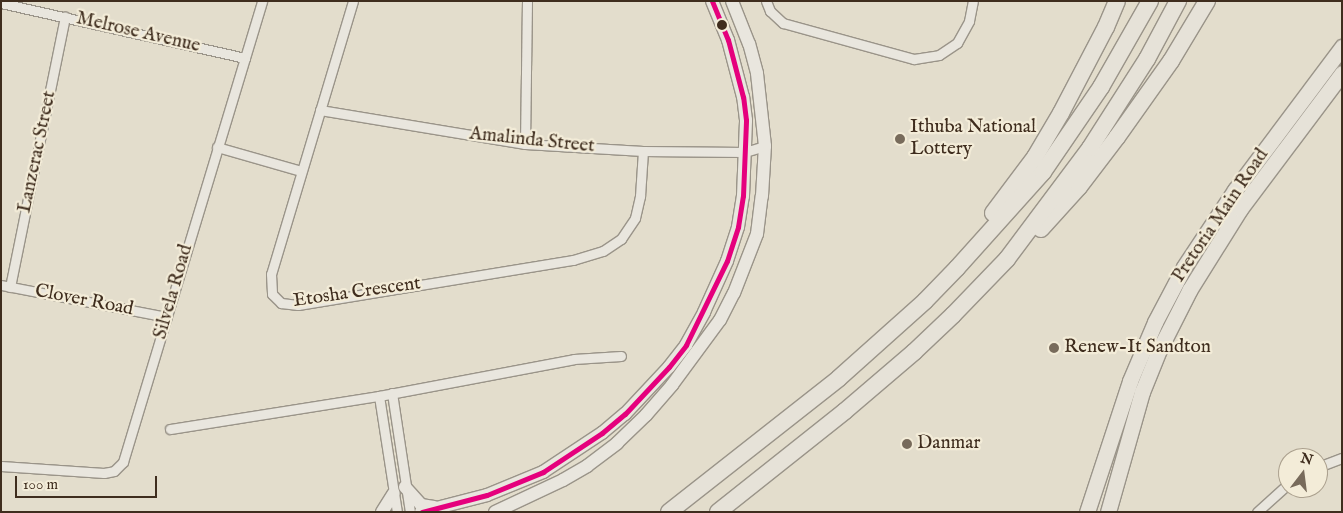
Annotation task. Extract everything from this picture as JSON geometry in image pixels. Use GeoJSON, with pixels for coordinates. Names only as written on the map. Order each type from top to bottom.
{"type":"FeatureCollection","features":[{"type":"Feature","properties":{"kind":"highway"},"geometry":{"type":"LineString","coordinates":[[966,257],[973,238],[1035,157],[1048,136],[1084,71],[1117,1]]}},
{"type":"Feature","properties":{"kind":"highway"},"geometry":{"type":"LineString","coordinates":[[669,512],[839,378],[926,301],[1043,172],[1101,87],[1150,1]]}},
{"type":"Feature","properties":{"kind":"highway"},"geometry":{"type":"LineString","coordinates":[[718,512],[845,411],[914,352],[953,315],[1013,251],[1090,148],[1142,67],[1178,1]]}},
{"type":"Feature","properties":{"kind":"highway"},"geometry":{"type":"LineString","coordinates":[[1013,251],[1035,235],[1079,187],[1171,61],[1207,1]]}},
{"type":"Feature","properties":{"kind":"main road"},"geometry":{"type":"LineString","coordinates":[[421,512],[487,495],[543,472],[602,433],[625,414],[669,367],[686,345],[704,312],[727,261],[738,227],[744,196],[746,120],[740,82],[728,40],[712,1]]}},
{"type":"Feature","properties":{"kind":"main road"},"geometry":{"type":"LineString","coordinates":[[495,512],[588,466],[617,443],[646,415],[699,349],[720,320],[734,293],[757,234],[766,146],[757,73],[749,44],[732,1]]}},
{"type":"Feature","properties":{"kind":"main road","name":"Pretoria Main Road"},"geometry":{"type":"LineString","coordinates":[[1088,512],[1130,381],[1155,322],[1184,267],[1235,190],[1342,48]]}},
{"type":"Feature","properties":{"kind":"main road","name":"Pretoria Main Road"},"geometry":{"type":"LineString","coordinates":[[1108,512],[1142,392],[1159,350],[1190,289],[1240,209],[1342,73]]}},
{"type":"Feature","properties":{"kind":"main road"},"geometry":{"type":"LineString","coordinates":[[382,512],[399,490],[421,505],[438,508]]}},
{"type":"Feature","properties":{"kind":"street","name":"Silvela Road"},"geometry":{"type":"LineString","coordinates":[[1,466],[97,473],[108,473],[120,467],[130,443],[262,1]]}},
{"type":"Feature","properties":{"kind":"street","name":"Etosha Crescent"},"geometry":{"type":"LineString","coordinates":[[353,1],[274,264],[270,284],[275,299],[290,305],[573,260],[603,251],[622,239],[634,218],[640,196],[643,151]]}},
{"type":"Feature","properties":{"kind":"street"},"geometry":{"type":"LineString","coordinates":[[525,144],[528,1]]}},
{"type":"Feature","properties":{"kind":"street"},"geometry":{"type":"LineString","coordinates":[[766,1],[776,18],[791,26],[914,59],[939,55],[957,43],[969,21],[973,1]]}},
{"type":"Feature","properties":{"kind":"street","name":"Melrose Avenue"},"geometry":{"type":"LineString","coordinates":[[1,3],[245,58]]}},
{"type":"Feature","properties":{"kind":"street","name":"Lanzerac Street"},"geometry":{"type":"LineString","coordinates":[[5,286],[66,17]]}},
{"type":"Feature","properties":{"kind":"street","name":"Amalinda Street"},"geometry":{"type":"LineString","coordinates":[[320,110],[525,144],[643,151],[745,152],[766,146]]}},
{"type":"Feature","properties":{"kind":"street"},"geometry":{"type":"LineString","coordinates":[[217,147],[302,171]]}},
{"type":"Feature","properties":{"kind":"street","name":"Clover Road"},"geometry":{"type":"LineString","coordinates":[[5,286],[167,317]]}},
{"type":"Feature","properties":{"kind":"street"},"geometry":{"type":"LineString","coordinates":[[170,429],[379,396],[574,359],[621,356]]}},
{"type":"Feature","properties":{"kind":"street"},"geometry":{"type":"LineString","coordinates":[[392,393],[401,442],[397,512]]}},
{"type":"Feature","properties":{"kind":"street"},"geometry":{"type":"LineString","coordinates":[[379,396],[399,490],[410,512]]}},
{"type":"Feature","properties":{"kind":"street"},"geometry":{"type":"LineString","coordinates":[[1328,463],[1342,458]]}},
{"type":"Feature","properties":{"kind":"street"},"geometry":{"type":"LineString","coordinates":[[1257,512],[1276,494]]}},
{"type":"Feature","properties":{"kind":"street"},"geometry":{"type":"LineString","coordinates":[[1265,512],[1276,494]]}},
{"type":"Feature","properties":{"kind":"transit line"},"geometry":{"type":"LineString","coordinates":[[422,512],[487,495],[543,472],[602,433],[625,414],[669,367],[686,345],[727,261],[738,227],[743,196],[746,120],[743,97],[728,40],[712,1]]}},
{"type":"Feature","properties":{"kind":"place","name":"Ithuba National Lottery"},"geometry":{"type":"Point","coordinates":[900,139]}},
{"type":"Feature","properties":{"kind":"place","name":"Renew-It Sandton"},"geometry":{"type":"Point","coordinates":[1054,348]}},
{"type":"Feature","properties":{"kind":"place","name":"Danmar"},"geometry":{"type":"Point","coordinates":[907,444]}}]}
